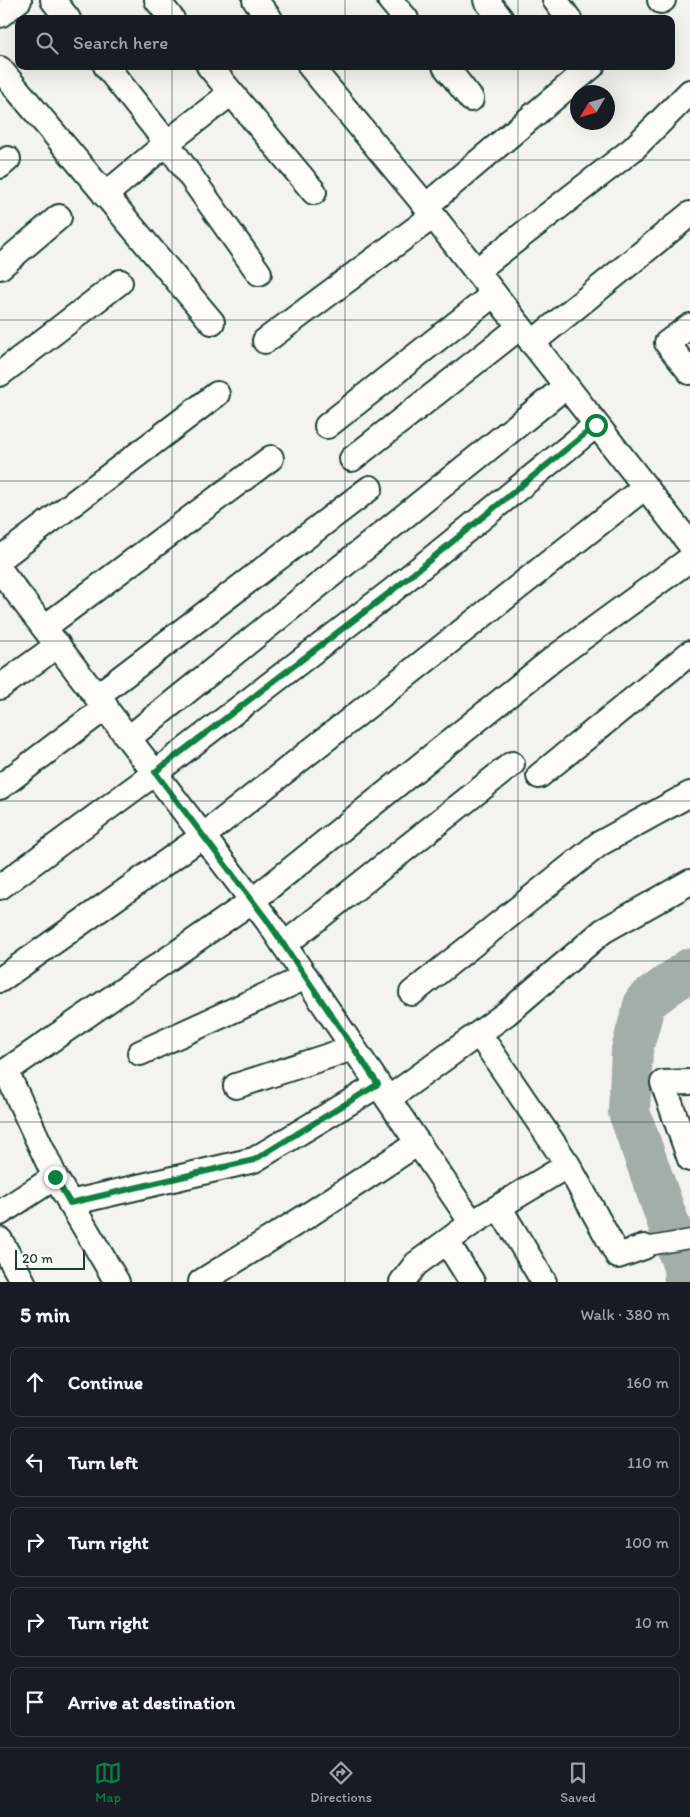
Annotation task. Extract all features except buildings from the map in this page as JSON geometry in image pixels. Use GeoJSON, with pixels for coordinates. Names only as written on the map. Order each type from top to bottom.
{"type":"FeatureCollection","features":[{"type":"Feature","properties":{"kind":"street"},"geometry":{"type":"LineString","coordinates":[[0,15],[19,0]]}},
{"type":"Feature","properties":{"kind":"street"},"geometry":{"type":"LineString","coordinates":[[53,0],[65,15]]}},
{"type":"Feature","properties":{"kind":"street"},"geometry":{"type":"LineString","coordinates":[[157,0],[169,15]]}},
{"type":"Feature","properties":{"kind":"street"},"geometry":{"type":"LineString","coordinates":[[254,0],[267,15]]}},
{"type":"Feature","properties":{"kind":"street"},"geometry":{"type":"LineString","coordinates":[[390,0],[403,15]]}},
{"type":"Feature","properties":{"kind":"street"},"geometry":{"type":"LineString","coordinates":[[486,0],[498,15]]}},
{"type":"Feature","properties":{"kind":"street"},"geometry":{"type":"LineString","coordinates":[[555,0],[566,15]]}},
{"type":"Feature","properties":{"kind":"street"},"geometry":{"type":"LineString","coordinates":[[0,69],[212,322]]}},
{"type":"Feature","properties":{"kind":"street"},"geometry":{"type":"LineString","coordinates":[[109,70],[167,143],[259,273]]}},
{"type":"Feature","properties":{"kind":"street"},"geometry":{"type":"LineString","coordinates":[[213,70],[314,192]]}},
{"type":"Feature","properties":{"kind":"street"},"geometry":{"type":"LineString","coordinates":[[313,70],[429,211],[690,544]]}},
{"type":"Feature","properties":{"kind":"street"},"geometry":{"type":"LineString","coordinates":[[448,70],[471,99]]}},
{"type":"Feature","properties":{"kind":"street"},"geometry":{"type":"LineString","coordinates":[[266,341],[429,211],[588,70]]}},
{"type":"Feature","properties":{"kind":"street"},"geometry":{"type":"LineString","coordinates":[[476,271],[633,149],[690,92]]}},
{"type":"Feature","properties":{"kind":"street"},"geometry":{"type":"LineString","coordinates":[[106,195],[167,143],[231,93]]}},
{"type":"Feature","properties":{"kind":"street"},"geometry":{"type":"LineString","coordinates":[[352,459],[526,335],[690,214]]}},
{"type":"Feature","properties":{"kind":"street"},"geometry":{"type":"LineString","coordinates":[[0,267],[59,217]]}},
{"type":"Feature","properties":{"kind":"street"},"geometry":{"type":"LineString","coordinates":[[0,374],[120,282]]}},
{"type":"Feature","properties":{"kind":"street"},"geometry":{"type":"LineString","coordinates":[[327,426],[494,294]]}},
{"type":"Feature","properties":{"kind":"street"},"geometry":{"type":"LineString","coordinates":[[690,326],[667,343],[690,372]]}},
{"type":"Feature","properties":{"kind":"street"},"geometry":{"type":"LineString","coordinates":[[129,738],[566,386]]}},
{"type":"Feature","properties":{"kind":"street"},"geometry":{"type":"LineString","coordinates":[[0,559],[217,394]]}},
{"type":"Feature","properties":{"kind":"street"},"geometry":{"type":"LineString","coordinates":[[0,887],[155,772],[393,590],[596,425]]}},
{"type":"Feature","properties":{"kind":"street"},"geometry":{"type":"LineString","coordinates":[[0,687],[52,636],[272,458]]}},
{"type":"Feature","properties":{"kind":"street"},"geometry":{"type":"LineString","coordinates":[[0,980],[203,836],[645,487]]}},
{"type":"Feature","properties":{"kind":"street"},"geometry":{"type":"LineString","coordinates":[[0,788],[101,702],[370,488]]}},
{"type":"Feature","properties":{"kind":"street"},"geometry":{"type":"LineString","coordinates":[[117,1282],[55,1177],[6,1071],[252,901],[553,659],[690,559]]}},
{"type":"Feature","properties":{"kind":"street"},"geometry":{"type":"LineString","coordinates":[[4,584],[52,636],[252,901],[306,977],[472,1223]]}},
{"type":"Feature","properties":{"kind":"street"},"geometry":{"type":"LineString","coordinates":[[539,776],[690,653]]}},
{"type":"Feature","properties":{"kind":"street"},"geometry":{"type":"LineString","coordinates":[[284,945],[512,764]]}},
{"type":"Feature","properties":{"kind":"street"},"geometry":{"type":"LineString","coordinates":[[412,993],[599,844],[690,794]]}},
{"type":"Feature","properties":{"kind":"street"},"geometry":{"type":"LineString","coordinates":[[70,1203],[254,1160],[383,1092],[479,1034],[507,1013],[603,931],[690,882]]}},
{"type":"Feature","properties":{"kind":"street"},"geometry":{"type":"LineString","coordinates":[[140,1053],[306,977]]}},
{"type":"Feature","properties":{"kind":"street"},"geometry":{"type":"LineString","coordinates":[[479,1034],[568,1166],[618,1256],[644,1247],[690,1239]]}},
{"type":"Feature","properties":{"kind":"street"},"geometry":{"type":"LineString","coordinates":[[236,1086],[353,1048]]}},
{"type":"Feature","properties":{"kind":"street"},"geometry":{"type":"LineString","coordinates":[[690,1082],[663,1083],[690,1159]]}},
{"type":"Feature","properties":{"kind":"street"},"geometry":{"type":"LineString","coordinates":[[201,1282],[310,1214],[418,1143]]}},
{"type":"Feature","properties":{"kind":"street"},"geometry":{"type":"LineString","coordinates":[[402,1282],[416,1264],[472,1223],[568,1166]]}},
{"type":"Feature","properties":{"kind":"street"},"geometry":{"type":"LineString","coordinates":[[0,1213],[55,1177]]}},
{"type":"Feature","properties":{"kind":"street"},"geometry":{"type":"LineString","coordinates":[[499,1207],[544,1282]]}},
{"type":"Feature","properties":{"kind":"street"},"geometry":{"type":"LineString","coordinates":[[0,1240],[23,1282]]}},
{"type":"Feature","properties":{"kind":"street"},"geometry":{"type":"LineString","coordinates":[[447,1242],[472,1282]]}},
{"type":"Feature","properties":{"kind":"waterway"},"geometry":{"type":"LineString","coordinates":[[685,1282],[684,1267],[629,1112],[632,1050],[645,1002],[690,969]]}},
{"type":"Feature","properties":{"kind":"route"},"geometry":{"type":"LineString","coordinates":[[55,1177],[70,1203],[254,1160],[378,1084],[267,920],[155,772],[393,590],[596,425]]}}]}
